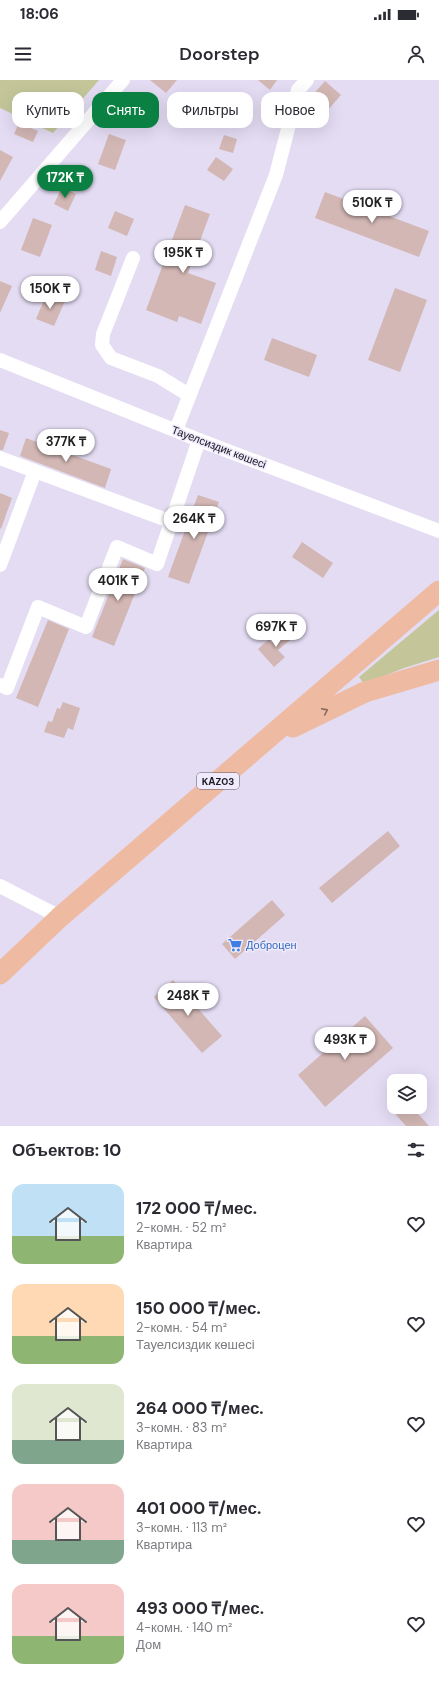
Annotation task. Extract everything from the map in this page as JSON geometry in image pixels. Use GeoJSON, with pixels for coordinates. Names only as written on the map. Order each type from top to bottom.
{"type":"FeatureCollection","features":[{"type":"Feature","properties":{"kind":"highway","name":"KАZ03"},"geometry":{"type":"LineString","coordinates":[[0,974],[60,917],[439,591]]}},
{"type":"Feature","properties":{"kind":"highway","name":"KАZ03"},"geometry":{"type":"LineString","coordinates":[[265,740],[365,692],[439,670]]}},
{"type":"Feature","properties":{"kind":"street"},"geometry":{"type":"LineString","coordinates":[[0,222],[122,80]]}},
{"type":"Feature","properties":{"kind":"street"},"geometry":{"type":"LineString","coordinates":[[176,430],[276,175],[298,90],[307,80]]}},
{"type":"Feature","properties":{"kind":"street"},"geometry":{"type":"LineString","coordinates":[[133,258],[103,334],[102,345],[111,358],[158,376],[189,396]]}},
{"type":"Feature","properties":{"kind":"street","name":"Тауелсиздик көшесі"},"geometry":{"type":"LineString","coordinates":[[0,360],[199,440],[439,532]]}},
{"type":"Feature","properties":{"kind":"street"},"geometry":{"type":"LineString","coordinates":[[0,685],[7,688],[38,607],[86,627],[117,547],[157,564],[199,440]]}},
{"type":"Feature","properties":{"kind":"street"},"geometry":{"type":"LineString","coordinates":[[0,458],[172,522]]}},
{"type":"Feature","properties":{"kind":"street"},"geometry":{"type":"LineString","coordinates":[[0,565],[6,533],[35,471]]}},
{"type":"Feature","properties":{"kind":"street"},"geometry":{"type":"LineString","coordinates":[[0,886],[60,917]]}},
{"type":"Feature","properties":{"kind":"green space"},"geometry":{"type":"Polygon","coordinates":[[[0,80],[99,80],[84,97],[84,92],[12,92],[12,114],[0,108],[0,80]]]}},
{"type":"Feature","properties":{"kind":"green space"},"geometry":{"type":"Polygon","coordinates":[[[42,128],[57,128],[53,133],[42,128]]]}},
{"type":"Feature","properties":{"kind":"green space"},"geometry":{"type":"Polygon","coordinates":[[[439,610],[439,657],[404,668],[364,684],[359,677],[439,610]]]}},
{"type":"Feature","properties":{"kind":"building"},"geometry":{"type":"Polygon","coordinates":[[[150,80],[177,80],[166,93],[150,80]]]}},
{"type":"Feature","properties":{"kind":"building"},"geometry":{"type":"Polygon","coordinates":[[[258,80],[277,80],[270,90],[258,80]]]}},
{"type":"Feature","properties":{"kind":"building"},"geometry":{"type":"Polygon","coordinates":[[[325,81],[341,95],[329,109],[329,92],[315,92],[325,81]]]}},
{"type":"Feature","properties":{"kind":"building"},"geometry":{"type":"Polygon","coordinates":[[[17,128],[31,128],[38,131],[33,142],[14,134],[17,128]]]}},
{"type":"Feature","properties":{"kind":"building"},"geometry":{"type":"Polygon","coordinates":[[[109,134],[126,140],[115,170],[98,164],[109,134]]]}},
{"type":"Feature","properties":{"kind":"building"},"geometry":{"type":"Polygon","coordinates":[[[224,135],[237,139],[233,153],[219,149],[224,135]]]}},
{"type":"Feature","properties":{"kind":"building"},"geometry":{"type":"Polygon","coordinates":[[[0,150],[13,157],[0,181],[0,150]]]}},
{"type":"Feature","properties":{"kind":"building"},"geometry":{"type":"Polygon","coordinates":[[[216,157],[233,169],[224,181],[207,170],[216,157]]]}},
{"type":"Feature","properties":{"kind":"building"},"geometry":{"type":"Polygon","coordinates":[[[62,187],[76,194],[68,211],[54,204],[62,187]]]}},
{"type":"Feature","properties":{"kind":"building"},"geometry":{"type":"Polygon","coordinates":[[[325,192],[429,231],[419,257],[315,218],[325,192]]]}},
{"type":"Feature","properties":{"kind":"building"},"geometry":{"type":"Polygon","coordinates":[[[185,205],[210,214],[188,273],[216,283],[201,324],[179,316],[177,322],[146,310],[185,205]]]}},
{"type":"Feature","properties":{"kind":"building"},"geometry":{"type":"Polygon","coordinates":[[[115,211],[134,219],[127,236],[108,228],[115,211]]]}},
{"type":"Feature","properties":{"kind":"building"},"geometry":{"type":"Polygon","coordinates":[[[33,218],[52,225],[40,257],[21,250],[33,218]]]}},
{"type":"Feature","properties":{"kind":"building"},"geometry":{"type":"Polygon","coordinates":[[[101,251],[117,257],[111,276],[95,270],[101,251]]]}},
{"type":"Feature","properties":{"kind":"building"},"geometry":{"type":"Polygon","coordinates":[[[0,281],[12,286],[0,313],[0,281]]]}},
{"type":"Feature","properties":{"kind":"building"},"geometry":{"type":"Polygon","coordinates":[[[395,288],[427,300],[400,372],[368,360],[395,288]]]}},
{"type":"Feature","properties":{"kind":"building"},"geometry":{"type":"Polygon","coordinates":[[[47,293],[65,301],[54,326],[36,319],[47,293]]]}},
{"type":"Feature","properties":{"kind":"building"},"geometry":{"type":"Polygon","coordinates":[[[272,338],[317,355],[309,377],[264,360],[272,338]]]}},
{"type":"Feature","properties":{"kind":"building"},"geometry":{"type":"Polygon","coordinates":[[[0,430],[9,433],[3,450],[0,450],[0,430]]]}},
{"type":"Feature","properties":{"kind":"building"},"geometry":{"type":"Polygon","coordinates":[[[26,438],[111,469],[105,488],[20,456],[26,438]]]}},
{"type":"Feature","properties":{"kind":"building"},"geometry":{"type":"Polygon","coordinates":[[[0,493],[12,498],[1,529],[0,528],[0,493]]]}},
{"type":"Feature","properties":{"kind":"building"},"geometry":{"type":"Polygon","coordinates":[[[198,495],[219,502],[189,584],[168,577],[198,495]]]}},
{"type":"Feature","properties":{"kind":"building"},"geometry":{"type":"Polygon","coordinates":[[[302,542],[333,563],[323,578],[292,557],[302,542]]]}},
{"type":"Feature","properties":{"kind":"building"},"geometry":{"type":"Polygon","coordinates":[[[123,559],[145,568],[114,646],[92,637],[123,559]]]}},
{"type":"Feature","properties":{"kind":"building"},"geometry":{"type":"Polygon","coordinates":[[[48,620],[69,629],[38,707],[16,698],[48,620]]]}},
{"type":"Feature","properties":{"kind":"building"},"geometry":{"type":"Polygon","coordinates":[[[288,628],[295,636],[278,650],[285,657],[274,667],[258,649],[269,639],[272,643],[288,628]]]}},
{"type":"Feature","properties":{"kind":"building"},"geometry":{"type":"Polygon","coordinates":[[[63,702],[80,708],[73,730],[68,728],[64,738],[44,732],[48,721],[52,722],[57,708],[60,709],[63,702]]]}},
{"type":"Feature","properties":{"kind":"building"},"geometry":{"type":"Polygon","coordinates":[[[388,831],[400,846],[332,903],[319,888],[388,831]]]}},
{"type":"Feature","properties":{"kind":"building"},"geometry":{"type":"Polygon","coordinates":[[[272,900],[285,915],[235,959],[222,944],[272,900]]]}},
{"type":"Feature","properties":{"kind":"building"},"geometry":{"type":"Polygon","coordinates":[[[173,980],[222,1036],[202,1053],[154,997],[173,980]]]}},
{"type":"Feature","properties":{"kind":"building"},"geometry":{"type":"Polygon","coordinates":[[[365,1016],[393,1048],[325,1107],[298,1075],[365,1016]]]}},
{"type":"Feature","properties":{"kind":"building"},"geometry":{"type":"Polygon","coordinates":[[[395,1114],[418,1114],[429,1126],[406,1126],[395,1114]]]}},
{"type":"Feature","properties":{"kind":"place","name":"Доброцен"},"geometry":{"type":"Point","coordinates":[235,945]}}]}
